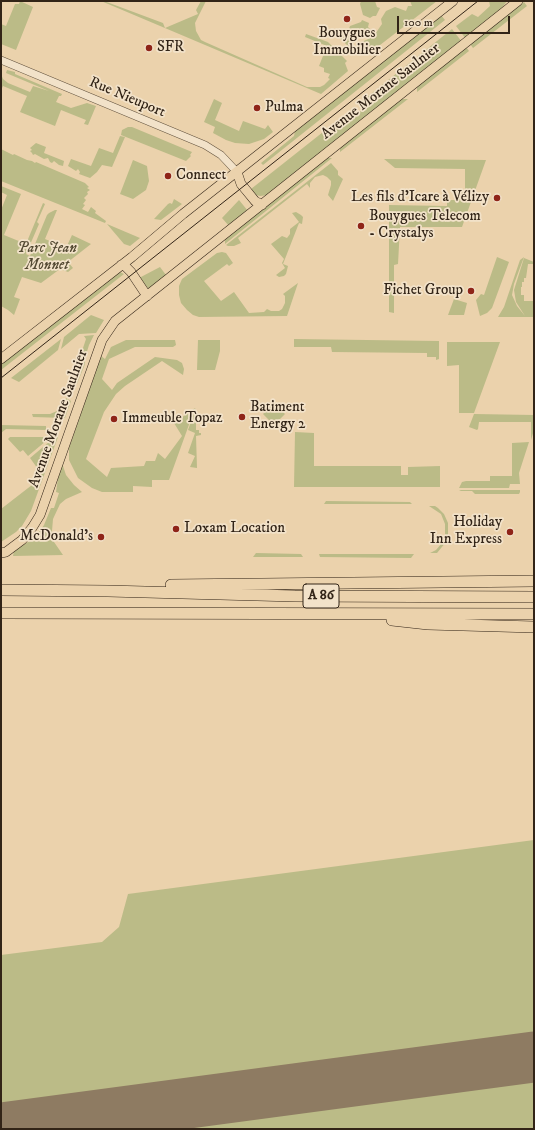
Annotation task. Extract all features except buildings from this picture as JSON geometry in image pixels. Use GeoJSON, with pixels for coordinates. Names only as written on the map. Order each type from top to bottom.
{"type":"FeatureCollection","features":[{"type":"Feature","properties":{"kind":"highway"},"geometry":{"type":"LineString","coordinates":[[511,581],[534,574]]}},
{"type":"Feature","properties":{"kind":"highway"},"geometry":{"type":"LineString","coordinates":[[108,591],[162,586],[534,581]]}},
{"type":"Feature","properties":{"kind":"highway","name":"A 86"},"geometry":{"type":"LineString","coordinates":[[1,590],[295,596],[534,597]]}},
{"type":"Feature","properties":{"kind":"highway","name":"A 86"},"geometry":{"type":"LineString","coordinates":[[1,613],[534,614]]}},
{"type":"Feature","properties":{"kind":"highway"},"geometry":{"type":"LineString","coordinates":[[348,614],[428,624],[534,627]]}},
{"type":"Feature","properties":{"kind":"main road","name":"Avenue Morane Saulnier"},"geometry":{"type":"LineString","coordinates":[[1,359],[453,1]]}},
{"type":"Feature","properties":{"kind":"main road","name":"Avenue Morane Saulnier"},"geometry":{"type":"LineString","coordinates":[[1,553],[6,552],[22,540],[40,515],[87,381],[106,333],[115,321],[518,1]]}},
{"type":"Feature","properties":{"kind":"main road"},"geometry":{"type":"LineString","coordinates":[[237,172],[241,184],[255,201],[262,205]]}},
{"type":"Feature","properties":{"kind":"main road"},"geometry":{"type":"LineString","coordinates":[[121,265],[125,266],[131,272],[147,296]]}},
{"type":"Feature","properties":{"kind":"street","name":"Rue Nieuport"},"geometry":{"type":"LineString","coordinates":[[1,60],[205,145],[221,155],[237,172]]}},
{"type":"Feature","properties":{"kind":"green space"},"geometry":{"type":"Polygon","coordinates":[[[20,1],[33,7],[16,50],[1,44],[1,24],[6,26],[15,4],[19,4],[20,1]]]}},
{"type":"Feature","properties":{"kind":"green space"},"geometry":{"type":"Polygon","coordinates":[[[101,1],[163,23],[165,28],[198,14],[196,10],[201,1],[206,1],[195,23],[196,31],[201,40],[205,42],[307,87],[320,87],[330,79],[328,78],[330,74],[324,72],[324,68],[319,66],[327,46],[305,37],[306,34],[328,42],[347,61],[345,63],[348,71],[321,94],[101,1]]]}},
{"type":"Feature","properties":{"kind":"green space"},"geometry":{"type":"Polygon","coordinates":[[[361,1],[375,1],[377,7],[380,8],[376,16],[370,18],[363,15],[360,4],[361,1]]]}},
{"type":"Feature","properties":{"kind":"green space"},"geometry":{"type":"Polygon","coordinates":[[[410,1],[437,1],[371,52],[365,45],[358,50],[360,52],[356,53],[353,50],[359,43],[373,37],[382,24],[381,19],[386,11],[395,7],[406,11],[408,6],[412,6],[410,1]]]}},
{"type":"Feature","properties":{"kind":"green space"},"geometry":{"type":"Polygon","coordinates":[[[489,1],[507,1],[499,12],[466,39],[456,26],[472,14],[478,17],[490,6],[489,1]]]}},
{"type":"Feature","properties":{"kind":"green space"},"geometry":{"type":"Polygon","coordinates":[[[524,2],[527,6],[473,48],[470,44],[524,2]]]}},
{"type":"Feature","properties":{"kind":"green space"},"geometry":{"type":"Polygon","coordinates":[[[441,15],[445,20],[263,165],[261,163],[294,136],[295,131],[441,15]]]}},
{"type":"Feature","properties":{"kind":"green space"},"geometry":{"type":"Polygon","coordinates":[[[362,20],[369,23],[368,27],[371,30],[370,34],[358,38],[349,47],[338,36],[342,33],[347,35],[350,26],[361,22],[362,20]]]}},
{"type":"Feature","properties":{"kind":"green space"},"geometry":{"type":"Polygon","coordinates":[[[452,29],[462,42],[268,195],[256,195],[251,189],[342,117],[346,120],[364,109],[362,101],[452,29]]]}},
{"type":"Feature","properties":{"kind":"green space"},"geometry":{"type":"Polygon","coordinates":[[[466,47],[469,51],[417,92],[417,86],[466,47]]]}},
{"type":"Feature","properties":{"kind":"green space"},"geometry":{"type":"Polygon","coordinates":[[[7,70],[15,72],[15,74],[62,94],[56,102],[71,108],[87,103],[96,106],[88,125],[84,124],[86,120],[61,110],[55,126],[20,112],[27,96],[3,86],[1,90],[1,74],[3,79],[8,83],[30,92],[33,86],[49,91],[6,73],[7,70]]]}},
{"type":"Feature","properties":{"kind":"green space"},"geometry":{"type":"Polygon","coordinates":[[[214,99],[222,103],[215,120],[239,131],[243,121],[265,129],[268,125],[273,132],[264,139],[249,144],[235,143],[213,133],[215,127],[204,122],[214,99]]]}},
{"type":"Feature","properties":{"kind":"green space"},"geometry":{"type":"Polygon","coordinates":[[[402,99],[408,99],[340,152],[340,147],[402,99]]]}},
{"type":"Feature","properties":{"kind":"green space"},"geometry":{"type":"Polygon","coordinates":[[[132,127],[192,152],[190,155],[191,156],[186,161],[121,135],[122,130],[132,127]]]}},
{"type":"Feature","properties":{"kind":"green space"},"geometry":{"type":"Polygon","coordinates":[[[120,136],[125,137],[112,167],[102,165],[90,178],[79,174],[80,172],[78,169],[76,171],[68,166],[71,159],[91,166],[99,148],[113,153],[120,136]]]}},
{"type":"Feature","properties":{"kind":"green space"},"geometry":{"type":"Polygon","coordinates":[[[36,143],[46,147],[44,153],[64,161],[63,166],[54,161],[52,163],[50,162],[48,158],[44,159],[35,154],[33,155],[30,148],[36,143]]]}},
{"type":"Feature","properties":{"kind":"green space"},"geometry":{"type":"Polygon","coordinates":[[[1,149],[85,183],[89,187],[87,188],[90,190],[84,198],[86,200],[82,209],[88,212],[91,207],[96,211],[95,213],[106,221],[105,223],[1,181],[1,149]]]}},
{"type":"Feature","properties":{"kind":"green space"},"geometry":{"type":"Polygon","coordinates":[[[327,158],[332,158],[225,244],[225,239],[327,158]]]}},
{"type":"Feature","properties":{"kind":"green space"},"geometry":{"type":"Polygon","coordinates":[[[384,159],[486,160],[462,227],[400,227],[398,264],[394,265],[394,313],[389,312],[389,205],[447,206],[447,200],[456,200],[456,192],[465,191],[465,169],[395,168],[384,159]]]}},
{"type":"Feature","properties":{"kind":"green space"},"geometry":{"type":"Polygon","coordinates":[[[133,160],[147,166],[149,181],[146,190],[133,199],[120,194],[133,160]]]}},
{"type":"Feature","properties":{"kind":"green space"},"geometry":{"type":"Polygon","coordinates":[[[331,163],[338,171],[338,175],[343,179],[333,201],[328,195],[331,181],[323,175],[315,177],[310,183],[310,188],[307,184],[238,238],[241,243],[234,246],[226,245],[331,163]]]}},
{"type":"Feature","properties":{"kind":"green space","name":"Parc Jean Monnet"},"geometry":{"type":"Polygon","coordinates":[[[1,186],[21,194],[4,235],[26,244],[43,203],[45,204],[37,222],[39,224],[26,254],[30,256],[47,215],[55,210],[57,210],[45,239],[66,248],[72,235],[91,244],[68,262],[73,268],[68,272],[60,269],[41,283],[22,277],[14,297],[20,299],[14,315],[1,306],[1,210],[7,195],[1,192],[1,186]]]}},
{"type":"Feature","properties":{"kind":"green space"},"geometry":{"type":"Polygon","coordinates":[[[174,199],[182,204],[161,220],[154,219],[168,204],[172,204],[174,199]]]}},
{"type":"Feature","properties":{"kind":"green space"},"geometry":{"type":"Polygon","coordinates":[[[239,200],[248,211],[229,226],[222,218],[239,200]]]}},
{"type":"Feature","properties":{"kind":"green space"},"geometry":{"type":"Polygon","coordinates":[[[296,212],[303,217],[302,224],[299,223],[283,264],[288,266],[286,274],[279,277],[276,275],[285,268],[282,263],[284,259],[271,244],[282,236],[287,238],[290,234],[290,229],[299,222],[292,213],[296,212]]]}},
{"type":"Feature","properties":{"kind":"green space"},"geometry":{"type":"Polygon","coordinates":[[[107,224],[140,238],[130,246],[124,244],[107,224]]]}},
{"type":"Feature","properties":{"kind":"green space"},"geometry":{"type":"Polygon","coordinates":[[[217,253],[226,253],[233,263],[229,266],[227,264],[204,281],[221,301],[234,292],[249,313],[264,312],[267,309],[271,311],[279,311],[285,303],[285,296],[283,294],[298,283],[287,316],[199,317],[193,315],[187,310],[181,303],[179,295],[179,286],[182,279],[217,253]]]}},
{"type":"Feature","properties":{"kind":"green space"},"geometry":{"type":"Polygon","coordinates":[[[497,257],[509,262],[492,308],[487,313],[480,316],[476,300],[481,294],[484,295],[497,257]]]}},
{"type":"Feature","properties":{"kind":"green space"},"geometry":{"type":"Polygon","coordinates":[[[524,257],[514,284],[512,295],[517,306],[525,316],[516,302],[514,290],[524,258],[534,262],[534,264],[528,264],[526,278],[524,278],[524,282],[522,282],[521,295],[524,295],[524,301],[534,301],[534,317],[498,317],[504,307],[520,260],[524,257]]]}},
{"type":"Feature","properties":{"kind":"green space"},"geometry":{"type":"Polygon","coordinates":[[[160,267],[166,275],[148,288],[139,278],[160,267]]]}},
{"type":"Feature","properties":{"kind":"green space"},"geometry":{"type":"Polygon","coordinates":[[[120,272],[124,274],[1,370],[1,363],[120,272]]]}},
{"type":"Feature","properties":{"kind":"green space"},"geometry":{"type":"Polygon","coordinates":[[[454,299],[467,303],[464,315],[448,315],[454,299]]]}},
{"type":"Feature","properties":{"kind":"green space"},"geometry":{"type":"Polygon","coordinates":[[[91,315],[104,320],[96,333],[79,334],[61,349],[64,337],[91,315]]]}},
{"type":"Feature","properties":{"kind":"green space"},"geometry":{"type":"Polygon","coordinates":[[[94,335],[89,345],[85,358],[85,364],[77,384],[72,381],[86,339],[84,336],[94,335]]]}},
{"type":"Feature","properties":{"kind":"green space"},"geometry":{"type":"Polygon","coordinates":[[[61,339],[58,350],[19,382],[11,378],[61,339]]]}},
{"type":"Feature","properties":{"kind":"green space"},"geometry":{"type":"Polygon","coordinates":[[[294,339],[439,341],[439,359],[436,360],[436,357],[427,357],[427,353],[332,352],[331,347],[294,347],[294,339]]]}},
{"type":"Feature","properties":{"kind":"green space"},"geometry":{"type":"Polygon","coordinates":[[[126,340],[175,340],[176,345],[173,347],[135,347],[109,359],[102,379],[112,390],[117,383],[155,357],[177,360],[182,363],[184,369],[183,375],[162,361],[125,386],[116,394],[104,412],[86,459],[107,477],[111,468],[144,466],[146,461],[155,461],[158,453],[165,459],[182,436],[174,423],[195,408],[169,480],[152,480],[152,487],[133,486],[133,492],[102,492],[92,488],[78,478],[69,460],[69,448],[101,356],[105,359],[111,347],[126,340]]]}},
{"type":"Feature","properties":{"kind":"green space"},"geometry":{"type":"Polygon","coordinates":[[[198,340],[220,340],[220,351],[215,370],[197,370],[198,340]]]}},
{"type":"Feature","properties":{"kind":"green space"},"geometry":{"type":"Polygon","coordinates":[[[447,342],[500,342],[474,413],[459,413],[459,365],[447,366],[447,342]]]}},
{"type":"Feature","properties":{"kind":"green space"},"geometry":{"type":"Polygon","coordinates":[[[66,398],[71,401],[65,418],[33,417],[32,414],[50,414],[57,411],[61,408],[66,398]]]}},
{"type":"Feature","properties":{"kind":"green space"},"geometry":{"type":"Polygon","coordinates":[[[274,403],[285,414],[274,425],[263,414],[274,403]]]}},
{"type":"Feature","properties":{"kind":"green space"},"geometry":{"type":"Polygon","coordinates":[[[196,408],[196,430],[199,430],[199,433],[201,433],[201,435],[196,436],[197,468],[190,467],[195,456],[188,453],[195,433],[188,430],[196,408]]]}},
{"type":"Feature","properties":{"kind":"green space"},"geometry":{"type":"Polygon","coordinates":[[[474,414],[534,415],[534,430],[531,440],[531,422],[479,422],[477,430],[469,427],[474,414]]]}},
{"type":"Feature","properties":{"kind":"green space"},"geometry":{"type":"Polygon","coordinates":[[[1,425],[46,426],[46,430],[6,429],[1,433],[1,425]]]}},
{"type":"Feature","properties":{"kind":"green space"},"geometry":{"type":"Polygon","coordinates":[[[295,432],[314,433],[314,466],[401,466],[401,475],[408,475],[408,467],[440,466],[440,487],[294,487],[295,432]]]}},
{"type":"Feature","properties":{"kind":"green space"},"geometry":{"type":"Polygon","coordinates":[[[10,437],[46,437],[46,441],[28,456],[23,450],[20,452],[8,439],[10,437]]]}},
{"type":"Feature","properties":{"kind":"green space"},"geometry":{"type":"Polygon","coordinates":[[[55,437],[58,437],[31,511],[22,526],[1,542],[1,509],[41,478],[35,471],[38,469],[30,458],[55,437]]]}},
{"type":"Feature","properties":{"kind":"green space"},"geometry":{"type":"Polygon","coordinates":[[[529,442],[519,473],[520,484],[510,484],[509,488],[459,488],[462,482],[466,481],[490,481],[490,476],[512,476],[512,443],[529,442]]]}},
{"type":"Feature","properties":{"kind":"green space"},"geometry":{"type":"Polygon","coordinates":[[[62,463],[66,475],[82,492],[66,499],[60,504],[53,519],[52,531],[54,542],[63,555],[13,556],[14,551],[34,538],[44,525],[51,508],[54,508],[59,493],[56,492],[62,463]]]}},
{"type":"Feature","properties":{"kind":"green space"},"geometry":{"type":"Polygon","coordinates":[[[459,490],[520,490],[520,492],[519,494],[475,494],[472,491],[459,490]]]}},
{"type":"Feature","properties":{"kind":"green space"},"geometry":{"type":"Polygon","coordinates":[[[326,501],[410,502],[412,504],[324,504],[326,501]]]}},
{"type":"Feature","properties":{"kind":"green space"},"geometry":{"type":"Polygon","coordinates":[[[429,506],[435,506],[438,508],[444,514],[448,523],[446,542],[437,553],[430,553],[436,550],[442,543],[445,535],[445,524],[441,514],[429,506]]]}},
{"type":"Feature","properties":{"kind":"green space"},"geometry":{"type":"Polygon","coordinates":[[[256,553],[301,554],[303,557],[253,557],[256,553]]]}},
{"type":"Feature","properties":{"kind":"green space"},"geometry":{"type":"Polygon","coordinates":[[[319,554],[414,554],[411,558],[320,557],[319,554]]]}},
{"type":"Feature","properties":{"kind":"green space"},"geometry":{"type":"Polygon","coordinates":[[[534,840],[534,1129],[1,1129],[1,955],[102,942],[119,927],[128,894],[534,840]]]}},
{"type":"Feature","properties":{"kind":"taxiway"},"geometry":{"type":"LineString","coordinates":[[530,1057],[534,1058]]}},
{"type":"Feature","properties":{"kind":"runway"},"geometry":{"type":"LineString","coordinates":[[1,1128],[534,1057]]}},
{"type":"Feature","properties":{"kind":"tram line"},"geometry":{"type":"LineString","coordinates":[[1,378],[478,1]]}},
{"type":"Feature","properties":{"kind":"place","name":"Bouygues Immobilier"},"geometry":{"type":"Point","coordinates":[347,19]}},
{"type":"Feature","properties":{"kind":"place","name":"SFR"},"geometry":{"type":"Point","coordinates":[149,48]}},
{"type":"Feature","properties":{"kind":"place","name":"Pulma"},"geometry":{"type":"Point","coordinates":[257,108]}},
{"type":"Feature","properties":{"kind":"place","name":"Connect"},"geometry":{"type":"Point","coordinates":[168,176]}},
{"type":"Feature","properties":{"kind":"place","name":"Les fils d'Icare à Vélizy"},"geometry":{"type":"Point","coordinates":[497,198]}},
{"type":"Feature","properties":{"kind":"place","name":"Bouygues Telecom - Crystalys"},"geometry":{"type":"Point","coordinates":[361,226]}},
{"type":"Feature","properties":{"kind":"place","name":"Fichet Group"},"geometry":{"type":"Point","coordinates":[471,291]}},
{"type":"Feature","properties":{"kind":"place","name":"Batiment Energy 2"},"geometry":{"type":"Point","coordinates":[242,417]}},
{"type":"Feature","properties":{"kind":"place","name":"Immeuble Topaz"},"geometry":{"type":"Point","coordinates":[114,419]}},
{"type":"Feature","properties":{"kind":"place","name":"Loxam Location"},"geometry":{"type":"Point","coordinates":[176,529]}},
{"type":"Feature","properties":{"kind":"place","name":"Holiday Inn Express"},"geometry":{"type":"Point","coordinates":[510,532]}},
{"type":"Feature","properties":{"kind":"place","name":"McDonald's"},"geometry":{"type":"Point","coordinates":[101,537]}}]}
